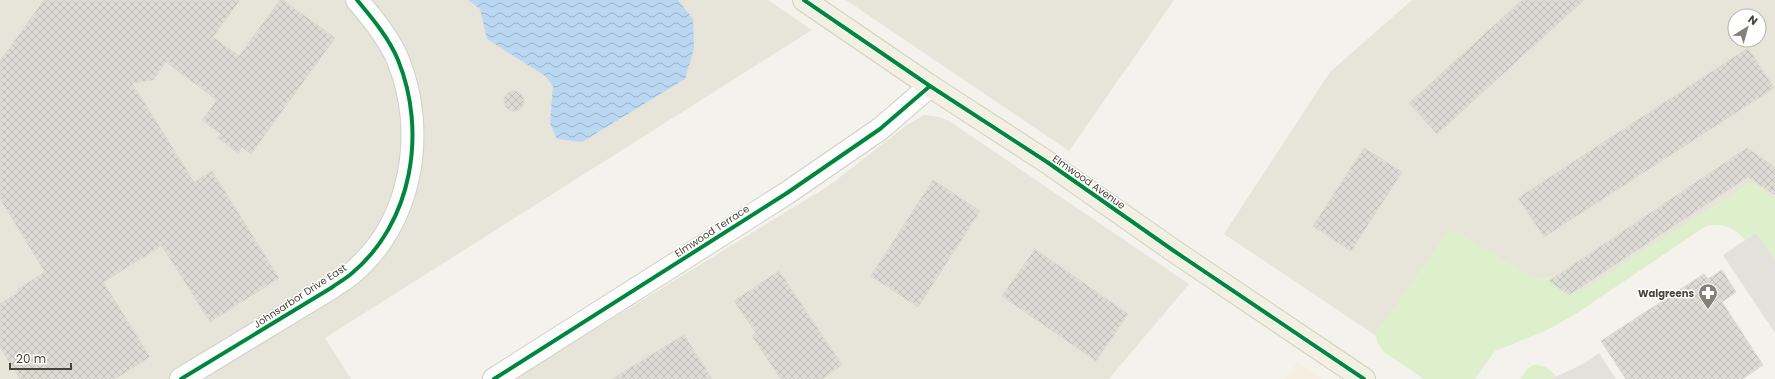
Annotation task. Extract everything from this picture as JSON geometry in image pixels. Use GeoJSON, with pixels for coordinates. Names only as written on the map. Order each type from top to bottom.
{"type":"FeatureCollection","features":[{"type":"Feature","properties":{"kind":"main road","name":"Elmwood Avenue"},"geometry":{"type":"LineString","coordinates":[[804,0],[930,86],[1046,162],[1174,251],[1364,379]]}},
{"type":"Feature","properties":{"kind":"street","name":"Johnsarbor Drive East"},"geometry":{"type":"LineString","coordinates":[[181,379],[331,288],[352,273],[377,245],[392,222],[402,201],[409,175],[414,134],[411,101],[397,59],[382,33],[357,0]]}},
{"type":"Feature","properties":{"kind":"street","name":"Elmwood Terrace"},"geometry":{"type":"LineString","coordinates":[[494,379],[788,192],[880,129],[930,86]]}},
{"type":"Feature","properties":{"kind":"shaded area"},"geometry":{"type":"Polygon","coordinates":[[[0,0],[768,0],[812,30],[325,338],[351,379],[0,379],[0,0]]]}},
{"type":"Feature","properties":{"kind":"shaded area"},"geometry":{"type":"Polygon","coordinates":[[[846,0],[1174,0],[1069,151],[846,0]]]}},
{"type":"Feature","properties":{"kind":"shaded area"},"geometry":{"type":"Polygon","coordinates":[[[1412,0],[1775,0],[1775,205],[1750,188],[1558,309],[1384,341],[1224,234],[1330,72],[1412,0]]]}},
{"type":"Feature","properties":{"kind":"shaded area"},"geometry":{"type":"Polygon","coordinates":[[[924,115],[939,117],[949,121],[1189,284],[1109,379],[514,379],[830,185],[907,125],[924,115]]]}},
{"type":"Feature","properties":{"kind":"shaded area"},"geometry":{"type":"Polygon","coordinates":[[[1756,233],[1775,260],[1775,333],[1723,255],[1756,233]]]}},
{"type":"Feature","properties":{"kind":"shaded area"},"geometry":{"type":"Polygon","coordinates":[[[1599,353],[1616,379],[1551,379],[1585,363],[1599,353]]]}},
{"type":"Feature","properties":{"kind":"shaded area"},"geometry":{"type":"Polygon","coordinates":[[[1298,362],[1322,379],[1285,379],[1298,362]]]}},
{"type":"Feature","properties":{"kind":"green space"},"geometry":{"type":"Polygon","coordinates":[[[1751,182],[1775,198],[1775,260],[1756,233],[1745,240],[1736,231],[1723,225],[1706,226],[1574,315],[1545,331],[1495,351],[1475,379],[1424,379],[1384,352],[1377,343],[1376,333],[1449,230],[1465,237],[1534,278],[1562,275],[1583,290],[1751,182]]]}},
{"type":"Feature","properties":{"kind":"green space"},"geometry":{"type":"Polygon","coordinates":[[[1533,365],[1546,368],[1556,376],[1551,379],[1520,379],[1527,369],[1533,365]]]}},
{"type":"Feature","properties":{"kind":"water"},"geometry":{"type":"Polygon","coordinates":[[[468,0],[678,0],[693,19],[694,49],[685,79],[582,142],[557,139],[550,123],[553,86],[545,76],[487,39],[480,9],[468,0]]]}},
{"type":"Feature","properties":{"kind":"building"},"geometry":{"type":"Polygon","coordinates":[[[44,0],[240,0],[213,37],[239,56],[280,0],[283,0],[335,38],[251,154],[242,147],[238,153],[218,138],[221,134],[202,120],[217,100],[166,62],[153,80],[132,83],[194,182],[212,171],[279,278],[210,322],[162,246],[103,282],[150,357],[115,379],[20,379],[0,347],[0,304],[19,292],[18,289],[45,272],[0,199],[0,61],[44,0]]]}},
{"type":"Feature","properties":{"kind":"building"},"geometry":{"type":"Polygon","coordinates":[[[1522,0],[1584,0],[1437,134],[1409,103],[1522,0]]]}},
{"type":"Feature","properties":{"kind":"building"},"geometry":{"type":"Polygon","coordinates":[[[1748,48],[1774,88],[1544,237],[1518,198],[1748,48]]]}},
{"type":"Feature","properties":{"kind":"building"},"geometry":{"type":"Polygon","coordinates":[[[514,91],[521,94],[524,101],[521,108],[514,111],[507,108],[504,101],[507,94],[514,91]]]}},
{"type":"Feature","properties":{"kind":"building"},"geometry":{"type":"Polygon","coordinates":[[[1364,148],[1402,172],[1351,251],[1313,226],[1364,148]]]}},
{"type":"Feature","properties":{"kind":"building"},"geometry":{"type":"Polygon","coordinates":[[[1747,148],[1775,167],[1775,195],[1748,177],[1569,295],[1549,281],[1747,148]]]}},
{"type":"Feature","properties":{"kind":"building"},"geometry":{"type":"Polygon","coordinates":[[[933,180],[980,211],[918,307],[871,276],[933,180]]]}},
{"type":"Feature","properties":{"kind":"building"},"geometry":{"type":"Polygon","coordinates":[[[1035,249],[1128,314],[1096,361],[1002,296],[1035,249]]]}},
{"type":"Feature","properties":{"kind":"building","name":"Walgreens"},"geometry":{"type":"Polygon","coordinates":[[[1722,270],[1736,292],[1722,302],[1763,365],[1742,379],[1626,379],[1601,341],[1704,274],[1708,279],[1722,270]]]}},
{"type":"Feature","properties":{"kind":"building"},"geometry":{"type":"Polygon","coordinates":[[[779,271],[842,365],[822,379],[781,379],[752,336],[756,333],[734,301],[779,271]]]}},
{"type":"Feature","properties":{"kind":"building"},"geometry":{"type":"Polygon","coordinates":[[[684,335],[712,379],[612,379],[684,335]]]}},
{"type":"Feature","properties":{"kind":"cycle path"},"geometry":{"type":"LineString","coordinates":[[181,379],[346,278],[372,253],[389,229],[401,203],[409,174],[412,145],[412,116],[407,87],[398,60],[380,28],[357,0]]}},
{"type":"Feature","properties":{"kind":"cycle path"},"geometry":{"type":"LineString","coordinates":[[804,0],[930,86],[1047,162],[1174,251],[1364,379]]}},
{"type":"Feature","properties":{"kind":"cycle path"},"geometry":{"type":"LineString","coordinates":[[494,379],[787,193],[880,129],[930,86]]}},
{"type":"Feature","properties":{"kind":"place","name":"Walgreens"},"geometry":{"type":"Point","coordinates":[1708,310]}}]}
